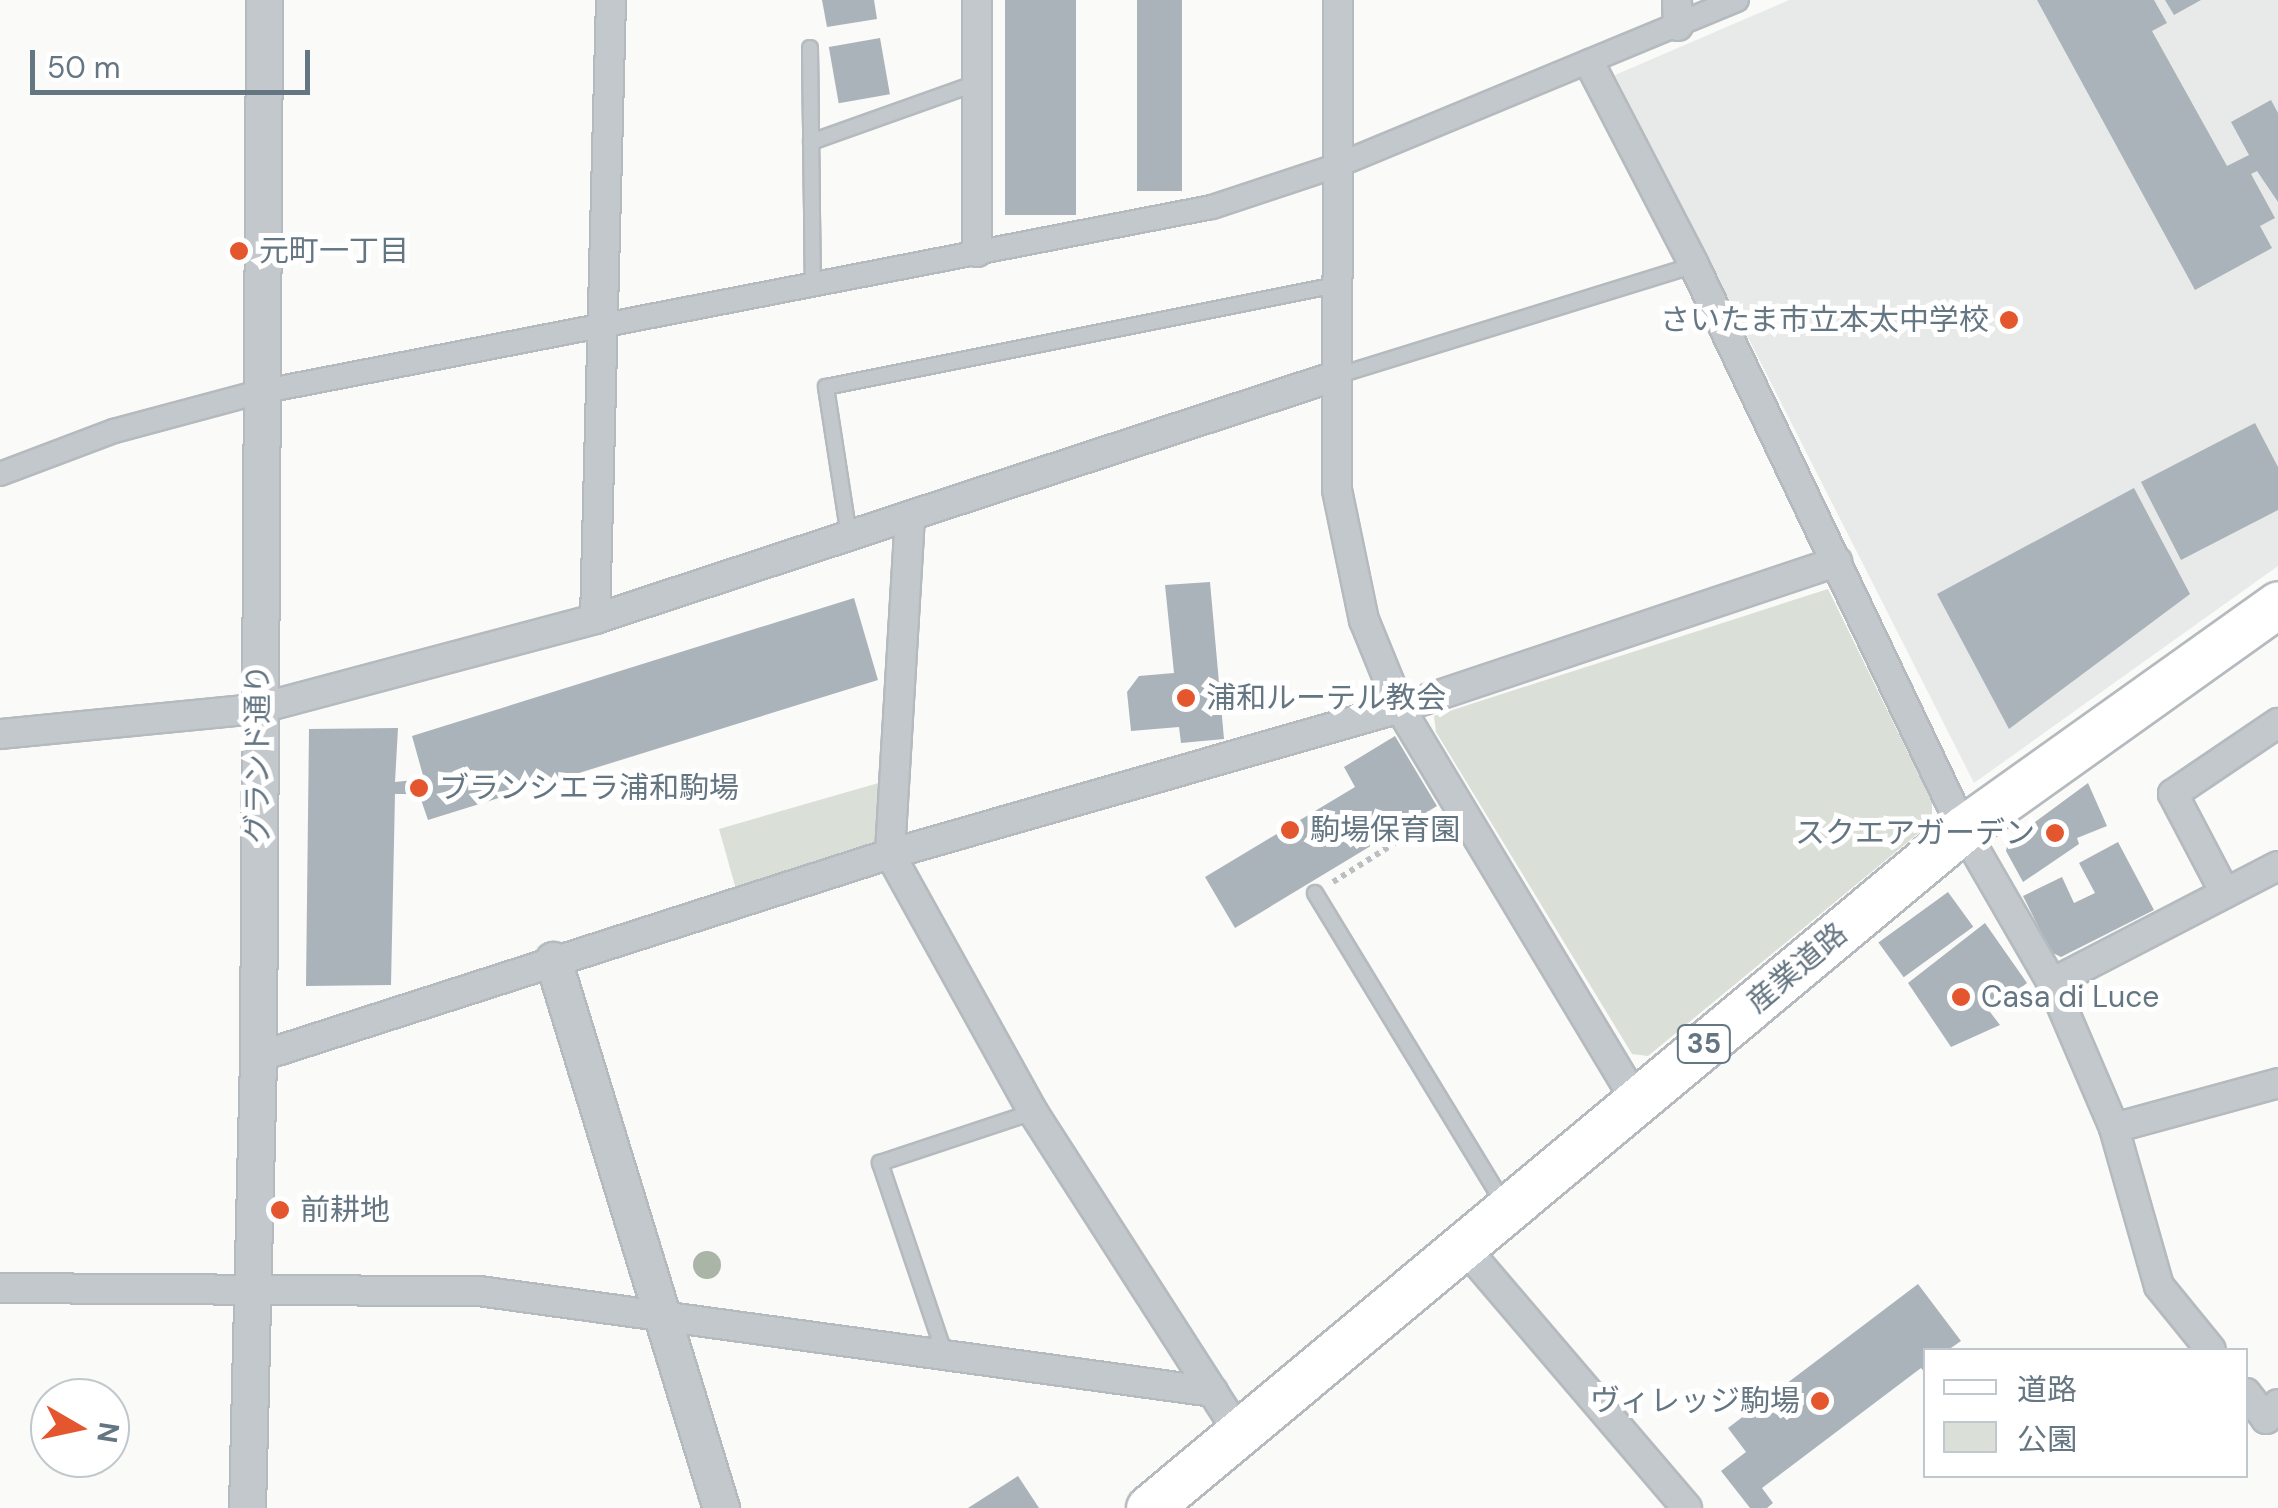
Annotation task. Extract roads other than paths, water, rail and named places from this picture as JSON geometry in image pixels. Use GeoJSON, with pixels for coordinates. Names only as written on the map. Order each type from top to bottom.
{"type":"FeatureCollection","features":[{"type":"Feature","properties":{"kind":"main road","name":"産業道路"},"geometry":{"type":"LineString","coordinates":[[1149,1508],[1963,830],[2278,604]]}},
{"type":"Feature","properties":{"kind":"street","name":"グランド通り"},"geometry":{"type":"LineString","coordinates":[[247,1508],[258,1057],[264,0]]}},
{"type":"Feature","properties":{"kind":"street"},"geometry":{"type":"LineString","coordinates":[[595,619],[611,0]]}},
{"type":"Feature","properties":{"kind":"street"},"geometry":{"type":"LineString","coordinates":[[977,0],[977,252]]}},
{"type":"Feature","properties":{"kind":"street"},"geometry":{"type":"LineString","coordinates":[[1338,0],[1333,377],[1343,532],[1364,620],[1400,708],[1636,1101]]}},
{"type":"Feature","properties":{"kind":"street"},"geometry":{"type":"LineString","coordinates":[[0,474],[114,431],[260,392],[1212,207],[1336,166],[1590,64],[1678,13],[1737,0]]}},
{"type":"Feature","properties":{"kind":"street"},"geometry":{"type":"LineString","coordinates":[[1590,64],[1694,265],[1963,830],[2052,982],[2114,1128],[2159,1286],[2209,1348]]}},
{"type":"Feature","properties":{"kind":"street"},"geometry":{"type":"LineString","coordinates":[[0,734],[258,708],[595,619],[1333,377]]}},
{"type":"Feature","properties":{"kind":"street"},"geometry":{"type":"LineString","coordinates":[[910,516],[890,854],[1034,1112],[1240,1432]]}},
{"type":"Feature","properties":{"kind":"street"},"geometry":{"type":"LineString","coordinates":[[258,1057],[890,854],[1400,708],[1837,562]]}},
{"type":"Feature","properties":{"kind":"street"},"geometry":{"type":"LineString","coordinates":[[2225,893],[2173,794],[2278,723]]}},
{"type":"Feature","properties":{"kind":"street"},"geometry":{"type":"LineString","coordinates":[[2052,982],[2278,866]]}},
{"type":"Feature","properties":{"kind":"street"},"geometry":{"type":"LineString","coordinates":[[553,960],[721,1508]]}},
{"type":"Feature","properties":{"kind":"street"},"geometry":{"type":"LineString","coordinates":[[2114,1128],[2278,1083]]}},
{"type":"Feature","properties":{"kind":"street"},"geometry":{"type":"LineString","coordinates":[[1464,1247],[1688,1508]]}},
{"type":"Feature","properties":{"kind":"street"},"geometry":{"type":"LineString","coordinates":[[0,1288],[479,1291],[1213,1392]]}},
{"type":"Feature","properties":{"kind":"street"},"geometry":{"type":"LineString","coordinates":[[2248,1396],[2266,1419],[2278,1404]]}},
{"type":"Feature","properties":{"kind":"lane"},"geometry":{"type":"LineString","coordinates":[[810,48],[813,284]]}},
{"type":"Feature","properties":{"kind":"lane"},"geometry":{"type":"LineString","coordinates":[[811,142],[976,83]]}},
{"type":"Feature","properties":{"kind":"lane"},"geometry":{"type":"LineString","coordinates":[[1333,377],[1694,265]]}},
{"type":"Feature","properties":{"kind":"lane"},"geometry":{"type":"LineString","coordinates":[[848,536],[826,387],[1336,285]]}},
{"type":"Feature","properties":{"kind":"lane"},"geometry":{"type":"LineString","coordinates":[[1315,893],[1508,1210]]}},
{"type":"Feature","properties":{"kind":"lane"},"geometry":{"type":"LineString","coordinates":[[946,1355],[880,1163],[1034,1112]]}},
{"type":"Feature","properties":{"kind":"place","name":"元町一丁目"},"geometry":{"type":"Point","coordinates":[239,251]}},
{"type":"Feature","properties":{"kind":"place","name":"さいたま市立本太中学校"},"geometry":{"type":"Point","coordinates":[2009,320]}},
{"type":"Feature","properties":{"kind":"place","name":"浦和ルーテル教会"},"geometry":{"type":"Point","coordinates":[1186,698]}},
{"type":"Feature","properties":{"kind":"place","name":"ブランシエラ浦和駒場"},"geometry":{"type":"Point","coordinates":[419,788]}},
{"type":"Feature","properties":{"kind":"place","name":"駒場保育園"},"geometry":{"type":"Point","coordinates":[1290,830]}},
{"type":"Feature","properties":{"kind":"place","name":"スクエアガーデン"},"geometry":{"type":"Point","coordinates":[2055,833]}},
{"type":"Feature","properties":{"kind":"place","name":"Casa di Luce"},"geometry":{"type":"Point","coordinates":[1961,997]}},
{"type":"Feature","properties":{"kind":"place","name":"前耕地"},"geometry":{"type":"Point","coordinates":[280,1210]}},
{"type":"Feature","properties":{"kind":"place","name":"ヴィレッジ駒場"},"geometry":{"type":"Point","coordinates":[1820,1401]}}]}
